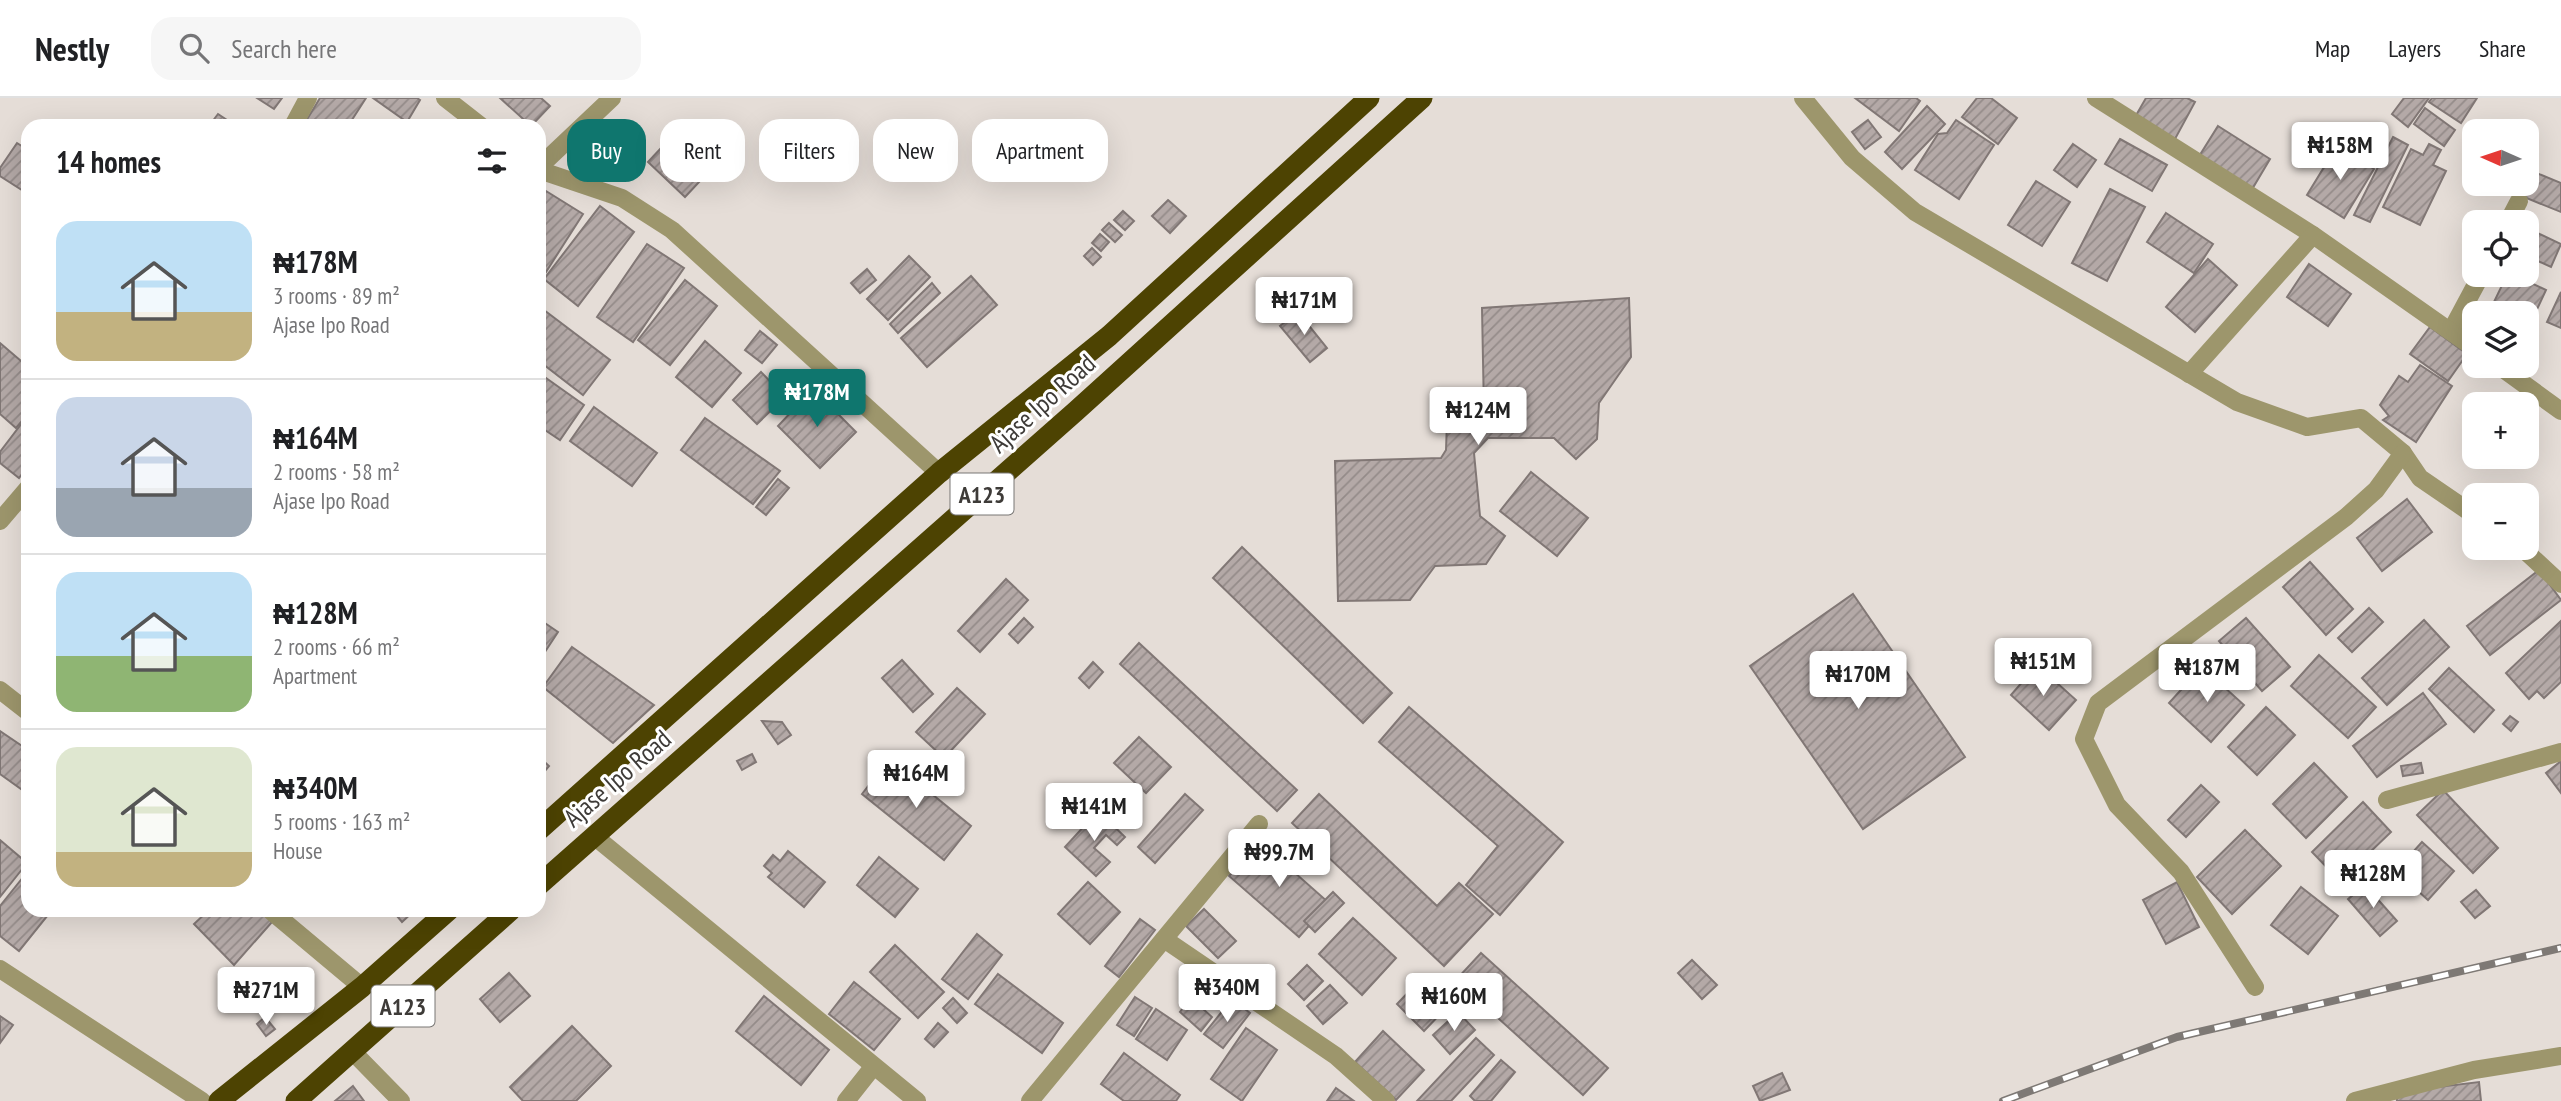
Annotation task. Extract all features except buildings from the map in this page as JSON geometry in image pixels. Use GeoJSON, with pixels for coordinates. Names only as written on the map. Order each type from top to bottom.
{"type":"FeatureCollection","features":[{"type":"Feature","properties":{"kind":"highway","name":"Ajase Ipo Road"},"geometry":{"type":"LineString","coordinates":[[546,824],[939,473],[1109,336],[1370,98]]}},
{"type":"Feature","properties":{"kind":"highway","name":"Ajase Ipo Road"},"geometry":{"type":"LineString","coordinates":[[546,879],[1076,411],[1422,98]]}},
{"type":"Feature","properties":{"kind":"highway","name":"A123"},"geometry":{"type":"LineString","coordinates":[[219,1101],[362,987],[441,917]]}},
{"type":"Feature","properties":{"kind":"highway","name":"A123"},"geometry":{"type":"LineString","coordinates":[[296,1101],[503,917]]}},
{"type":"Feature","properties":{"kind":"street"},"geometry":{"type":"LineString","coordinates":[[297,119],[308,98]]}},
{"type":"Feature","properties":{"kind":"street"},"geometry":{"type":"LineString","coordinates":[[445,98],[472,119]]}},
{"type":"Feature","properties":{"kind":"street"},"geometry":{"type":"LineString","coordinates":[[546,162],[612,98]]}},
{"type":"Feature","properties":{"kind":"street"},"geometry":{"type":"LineString","coordinates":[[1803,98],[1852,158],[1915,212],[2237,402],[2307,427],[2361,418],[2403,453],[2420,478],[2462,507]]}},
{"type":"Feature","properties":{"kind":"street"},"geometry":{"type":"LineString","coordinates":[[2096,98],[2313,235],[2462,339]]}},
{"type":"Feature","properties":{"kind":"street"},"geometry":{"type":"LineString","coordinates":[[546,171],[622,198],[672,230],[939,473]]}},
{"type":"Feature","properties":{"kind":"street"},"geometry":{"type":"LineString","coordinates":[[2514,210],[2519,201]]}},
{"type":"Feature","properties":{"kind":"street"},"geometry":{"type":"LineString","coordinates":[[2189,374],[2313,235]]}},
{"type":"Feature","properties":{"kind":"street"},"geometry":{"type":"LineString","coordinates":[[2451,331],[2475,287]]}},
{"type":"Feature","properties":{"kind":"street"},"geometry":{"type":"LineString","coordinates":[[2516,378],[2561,411]]}},
{"type":"Feature","properties":{"kind":"street"},"geometry":{"type":"LineString","coordinates":[[2255,987],[2181,873],[2117,805],[2084,739],[2098,703],[2346,517],[2376,490],[2403,453]]}},
{"type":"Feature","properties":{"kind":"street"},"geometry":{"type":"LineString","coordinates":[[0,521],[21,496]]}},
{"type":"Feature","properties":{"kind":"street"},"geometry":{"type":"LineString","coordinates":[[2535,560],[2561,584]]}},
{"type":"Feature","properties":{"kind":"street"},"geometry":{"type":"LineString","coordinates":[[0,690],[21,706]]}},
{"type":"Feature","properties":{"kind":"street"},"geometry":{"type":"LineString","coordinates":[[2387,800],[2561,752]]}},
{"type":"Feature","properties":{"kind":"street"},"geometry":{"type":"LineString","coordinates":[[1030,1101],[1259,824]]}},
{"type":"Feature","properties":{"kind":"street"},"geometry":{"type":"LineString","coordinates":[[594,836],[917,1101]]}},
{"type":"Feature","properties":{"kind":"street"},"geometry":{"type":"LineString","coordinates":[[278,917],[362,987]]}},
{"type":"Feature","properties":{"kind":"street"},"geometry":{"type":"LineString","coordinates":[[1164,939],[1336,1056],[1386,1101]]}},
{"type":"Feature","properties":{"kind":"street"},"geometry":{"type":"LineString","coordinates":[[0,969],[202,1101]]}},
{"type":"Feature","properties":{"kind":"street"},"geometry":{"type":"LineString","coordinates":[[352,1051],[401,1101]]}},
{"type":"Feature","properties":{"kind":"street"},"geometry":{"type":"LineString","coordinates":[[2356,1101],[2474,1070],[2561,1056]]}},
{"type":"Feature","properties":{"kind":"street"},"geometry":{"type":"LineString","coordinates":[[846,1101],[873,1067]]}},
{"type":"Feature","properties":{"kind":"railway"},"geometry":{"type":"LineString","coordinates":[[2003,1101],[2177,1037],[2561,948]]}}]}
